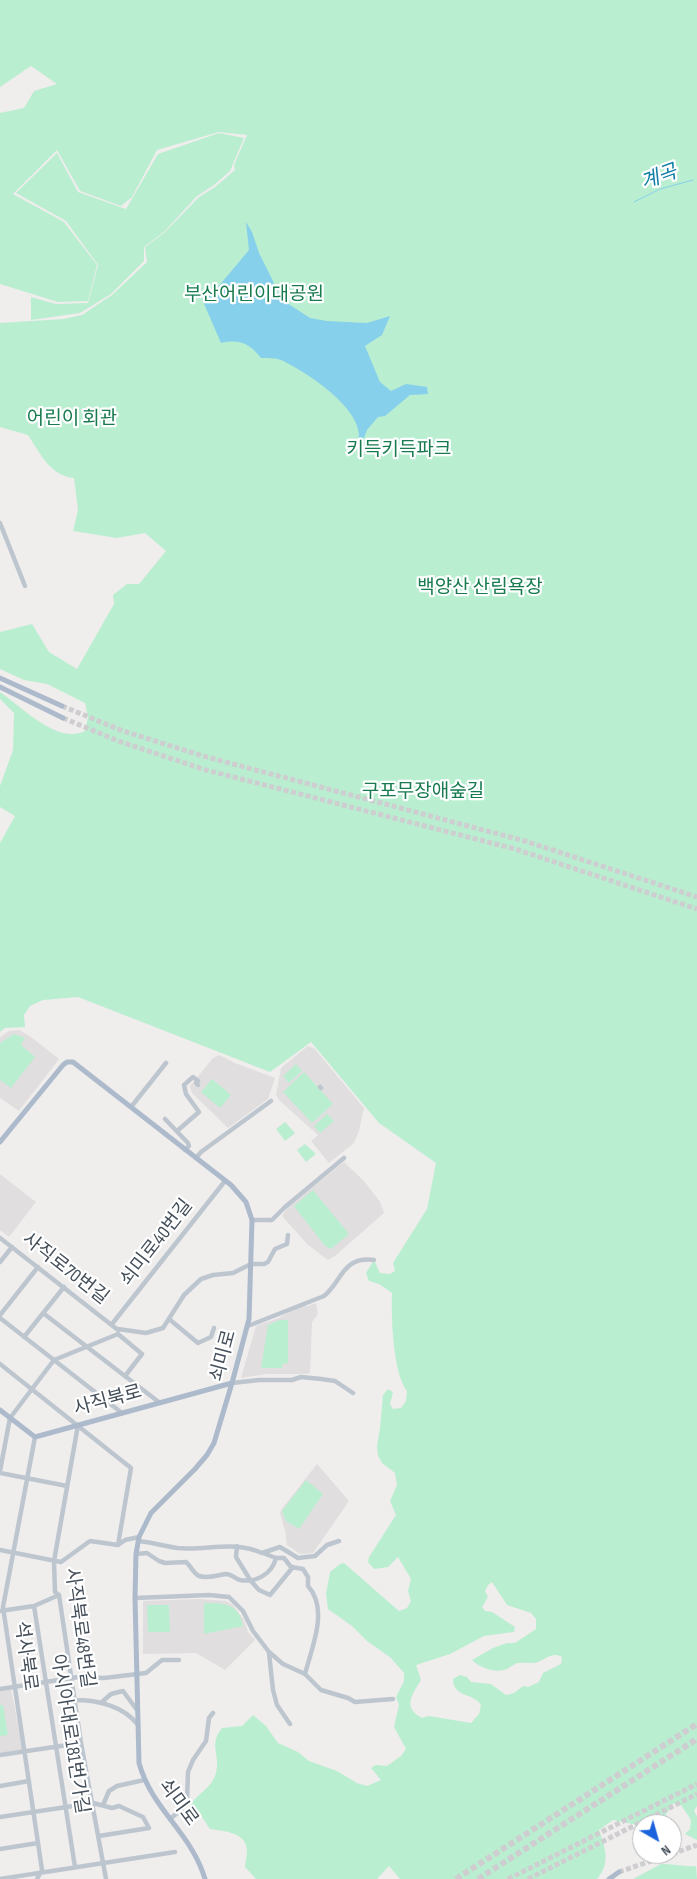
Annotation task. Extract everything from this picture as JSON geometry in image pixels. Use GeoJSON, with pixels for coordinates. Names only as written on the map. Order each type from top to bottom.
{"type":"FeatureCollection","features":[{"type":"Feature","properties":{"kind":"main road"},"geometry":{"type":"LineString","coordinates":[[0,678],[62,706]]}},
{"type":"Feature","properties":{"kind":"main road"},"geometry":{"type":"LineString","coordinates":[[0,687],[62,718]]}},
{"type":"Feature","properties":{"kind":"main road","name":"쇠미로"},"geometry":{"type":"LineString","coordinates":[[0,1142],[63,1065],[67,1062],[73,1062],[225,1180],[246,1202],[252,1220],[248,1326],[214,1443],[207,1455],[151,1513],[138,1539],[136,1554],[136,1674],[139,1763],[144,1780],[153,1797],[193,1848],[205,1879]]}},
{"type":"Feature","properties":{"kind":"main road","name":"사직북로"},"geometry":{"type":"LineString","coordinates":[[35,1437],[232,1383]]}},
{"type":"Feature","properties":{"kind":"main road"},"geometry":{"type":"LineString","coordinates":[[0,1410],[35,1437]]}},
{"type":"Feature","properties":{"kind":"main road"},"geometry":{"type":"LineString","coordinates":[[609,1879],[618,1872]]}},
{"type":"Feature","properties":{"kind":"street"},"geometry":{"type":"LineString","coordinates":[[1,525],[25,586]]}},
{"type":"Feature","properties":{"kind":"street"},"geometry":{"type":"LineString","coordinates":[[131,1107],[166,1063]]}},
{"type":"Feature","properties":{"kind":"street"},"geometry":{"type":"LineString","coordinates":[[177,1131],[199,1112],[184,1090],[186,1082],[193,1077],[196,1078],[198,1085]]}},
{"type":"Feature","properties":{"kind":"street"},"geometry":{"type":"LineString","coordinates":[[196,1158],[201,1152],[271,1101]]}},
{"type":"Feature","properties":{"kind":"street"},"geometry":{"type":"LineString","coordinates":[[165,1119],[188,1143],[189,1146],[186,1150]]}},
{"type":"Feature","properties":{"kind":"street"},"geometry":{"type":"LineString","coordinates":[[252,1220],[272,1220],[344,1158]]}},
{"type":"Feature","properties":{"kind":"street","name":"쇠미로40번길"},"geometry":{"type":"LineString","coordinates":[[112,1324],[225,1180]]}},
{"type":"Feature","properties":{"kind":"street"},"geometry":{"type":"LineString","coordinates":[[67,1486],[0,1472],[10,1418],[54,1360],[88,1347],[118,1332],[155,1332],[163,1328],[184,1295],[201,1279],[213,1275],[232,1273],[251,1264],[264,1264],[268,1262],[276,1249],[287,1244],[288,1234]]}},
{"type":"Feature","properties":{"kind":"street","name":"사직로70번길"},"geometry":{"type":"LineString","coordinates":[[0,1238],[112,1324],[142,1354],[125,1376]]}},
{"type":"Feature","properties":{"kind":"street"},"geometry":{"type":"LineString","coordinates":[[0,1262],[12,1247]]}},
{"type":"Feature","properties":{"kind":"street"},"geometry":{"type":"LineString","coordinates":[[248,1326],[324,1296],[332,1290],[344,1269],[364,1259],[374,1260]]}},
{"type":"Feature","properties":{"kind":"street"},"geometry":{"type":"LineString","coordinates":[[38,1267],[0,1317],[122,1413]]}},
{"type":"Feature","properties":{"kind":"street"},"geometry":{"type":"LineString","coordinates":[[24,1337],[64,1287]]}},
{"type":"Feature","properties":{"kind":"street"},"geometry":{"type":"LineString","coordinates":[[44,1313],[160,1403]]}},
{"type":"Feature","properties":{"kind":"street"},"geometry":{"type":"LineString","coordinates":[[169,1319],[198,1343],[211,1337],[214,1328]]}},
{"type":"Feature","properties":{"kind":"street"},"geometry":{"type":"LineString","coordinates":[[0,1364],[131,1468],[118,1545]]}},
{"type":"Feature","properties":{"kind":"street"},"geometry":{"type":"LineString","coordinates":[[232,1383],[259,1380],[292,1380],[301,1377],[335,1380],[353,1393]]}},
{"type":"Feature","properties":{"kind":"street","name":"사직북로48번길"},"geometry":{"type":"LineString","coordinates":[[78,1425],[54,1561],[55,1592],[59,1595],[81,1743],[106,1879]]}},
{"type":"Feature","properties":{"kind":"street","name":"석사북로"},"geometry":{"type":"LineString","coordinates":[[35,1437],[2,1611],[25,1751],[42,1872]]}},
{"type":"Feature","properties":{"kind":"street"},"geometry":{"type":"LineString","coordinates":[[0,1550],[61,1562],[90,1540],[118,1545],[125,1540],[138,1539],[178,1548],[237,1546],[252,1548],[276,1558],[284,1558],[293,1568],[303,1569],[308,1577],[308,1586],[317,1600],[318,1624],[305,1674]]}},
{"type":"Feature","properties":{"kind":"street"},"geometry":{"type":"LineString","coordinates":[[262,1553],[280,1547],[298,1558],[315,1556],[327,1545],[339,1541]]}},
{"type":"Feature","properties":{"kind":"street"},"geometry":{"type":"LineString","coordinates":[[237,1546],[236,1557],[249,1580],[259,1590],[270,1595],[293,1568]]}},
{"type":"Feature","properties":{"kind":"street"},"geometry":{"type":"LineString","coordinates":[[136,1554],[147,1553],[165,1563],[186,1562],[195,1574],[202,1577],[230,1574],[238,1580],[249,1580],[263,1576],[275,1565],[276,1558]]}},
{"type":"Feature","properties":{"kind":"street"},"geometry":{"type":"LineString","coordinates":[[2,1611],[34,1606],[59,1595]]}},
{"type":"Feature","properties":{"kind":"street"},"geometry":{"type":"LineString","coordinates":[[135,1598],[209,1595],[229,1597],[243,1611],[253,1631],[269,1652],[283,1664],[305,1674],[321,1690],[355,1702],[393,1700]]}},
{"type":"Feature","properties":{"kind":"street","name":"아시아대로181번가길"},"geometry":{"type":"LineString","coordinates":[[34,1606],[75,1867]]}},
{"type":"Feature","properties":{"kind":"street"},"geometry":{"type":"LineString","coordinates":[[269,1652],[272,1690],[277,1705],[290,1724]]}},
{"type":"Feature","properties":{"kind":"street"},"geometry":{"type":"LineString","coordinates":[[0,1689],[71,1678],[92,1676],[104,1678],[149,1672],[162,1660],[178,1660]]}},
{"type":"Feature","properties":{"kind":"street"},"geometry":{"type":"LineString","coordinates":[[102,1702],[111,1694],[123,1691],[137,1710]]}},
{"type":"Feature","properties":{"kind":"street"},"geometry":{"type":"LineString","coordinates":[[75,1700],[102,1702],[133,1719],[138,1725]]}},
{"type":"Feature","properties":{"kind":"street"},"geometry":{"type":"LineString","coordinates":[[170,1818],[182,1809],[187,1802],[188,1772],[193,1760],[206,1741],[210,1718],[213,1713]]}},
{"type":"Feature","properties":{"kind":"street"},"geometry":{"type":"LineString","coordinates":[[0,1755],[81,1743]]}},
{"type":"Feature","properties":{"kind":"street"},"geometry":{"type":"LineString","coordinates":[[103,1805],[108,1791],[117,1786],[144,1780]]}},
{"type":"Feature","properties":{"kind":"street"},"geometry":{"type":"LineString","coordinates":[[0,1786],[29,1781]]}},
{"type":"Feature","properties":{"kind":"street"},"geometry":{"type":"LineString","coordinates":[[0,1817],[93,1803],[112,1808],[119,1806],[143,1817],[149,1828],[98,1836]]}},
{"type":"Feature","properties":{"kind":"street"},"geometry":{"type":"LineString","coordinates":[[0,1849],[38,1843]]}},
{"type":"Feature","properties":{"kind":"street"},"geometry":{"type":"LineString","coordinates":[[0,1879],[175,1852]]}},
{"type":"Feature","properties":{"kind":"street"},"geometry":{"type":"LineString","coordinates":[[37,1879],[42,1872]]}},
{"type":"Feature","properties":{"kind":"shaded area"},"geometry":{"type":"Polygon","coordinates":[[[19,1030],[59,1059],[19,1111],[0,1098],[0,1037],[9,1031],[19,1030]]]}},
{"type":"Feature","properties":{"kind":"shaded area"},"geometry":{"type":"Polygon","coordinates":[[[308,1046],[314,1048],[364,1108],[359,1131],[354,1143],[329,1163],[311,1141],[318,1135],[279,1100],[276,1095],[281,1068],[308,1046]]]}},
{"type":"Feature","properties":{"kind":"shaded area"},"geometry":{"type":"Polygon","coordinates":[[[219,1055],[275,1078],[268,1099],[228,1128],[192,1093],[190,1086],[213,1058],[219,1055]]]}},
{"type":"Feature","properties":{"kind":"shaded area"},"geometry":{"type":"Polygon","coordinates":[[[344,1162],[364,1181],[380,1202],[384,1213],[328,1260],[308,1245],[282,1216],[288,1207],[344,1162]]]}},
{"type":"Feature","properties":{"kind":"shaded area"},"geometry":{"type":"Polygon","coordinates":[[[0,1174],[36,1202],[9,1237],[0,1230],[0,1174]]]}},
{"type":"Feature","properties":{"kind":"shaded area"},"geometry":{"type":"Polygon","coordinates":[[[316,1303],[318,1314],[312,1322],[310,1373],[267,1374],[241,1378],[256,1326],[279,1318],[298,1306],[308,1306],[316,1303]]]}},
{"type":"Feature","properties":{"kind":"shaded area"},"geometry":{"type":"Polygon","coordinates":[[[317,1464],[349,1501],[313,1553],[300,1554],[287,1545],[280,1514],[281,1510],[317,1464]]]}},
{"type":"Feature","properties":{"kind":"shaded area"},"geometry":{"type":"Polygon","coordinates":[[[199,1599],[226,1601],[233,1605],[244,1620],[248,1632],[255,1640],[225,1670],[196,1653],[143,1654],[143,1601],[199,1599]]]}},
{"type":"Feature","properties":{"kind":"shaded area"},"geometry":{"type":"Polygon","coordinates":[[[11,1689],[23,1750],[0,1753],[0,1691],[11,1689]]]}},
{"type":"Feature","properties":{"kind":"green space","name":"구포무장애숲길"},"geometry":{"type":"Polygon","coordinates":[[[0,0],[697,0],[697,1806],[694,1811],[697,1816],[697,1840],[685,1834],[690,1829],[691,1820],[681,1805],[674,1803],[666,1814],[632,1814],[632,1824],[613,1820],[599,1830],[606,1855],[604,1867],[597,1879],[400,1879],[389,1866],[377,1879],[256,1879],[245,1867],[247,1851],[243,1840],[233,1834],[210,1829],[200,1814],[188,1809],[214,1779],[217,1767],[215,1745],[222,1728],[242,1726],[253,1715],[266,1726],[278,1743],[298,1752],[309,1761],[337,1771],[357,1783],[367,1786],[381,1780],[371,1768],[376,1765],[387,1766],[401,1756],[406,1749],[394,1727],[399,1705],[396,1697],[404,1681],[404,1673],[391,1658],[328,1609],[326,1594],[330,1572],[344,1563],[399,1611],[407,1608],[411,1601],[408,1591],[411,1579],[398,1557],[388,1567],[374,1569],[368,1562],[369,1557],[396,1515],[390,1501],[397,1485],[395,1473],[382,1463],[378,1456],[377,1446],[383,1395],[388,1389],[393,1392],[390,1404],[393,1409],[401,1408],[406,1401],[407,1391],[402,1383],[396,1359],[392,1293],[379,1284],[369,1281],[366,1273],[374,1260],[380,1273],[390,1274],[395,1271],[393,1263],[427,1209],[436,1163],[379,1123],[311,1042],[270,1072],[78,997],[43,1000],[30,1006],[24,1015],[25,1027],[5,1028],[0,1032],[0,843],[15,816],[0,807],[0,786],[13,750],[14,713],[0,699],[0,692],[40,722],[51,729],[63,733],[74,734],[85,731],[88,717],[85,703],[47,684],[24,680],[0,669],[0,632],[32,624],[49,652],[77,669],[114,604],[113,595],[127,584],[139,584],[166,551],[145,533],[117,538],[73,531],[78,510],[74,478],[58,473],[52,468],[28,435],[0,427],[0,323],[63,319],[82,315],[112,295],[147,262],[145,247],[165,232],[199,197],[215,187],[235,170],[234,165],[247,135],[219,132],[157,150],[132,197],[121,206],[80,191],[57,150],[13,194],[64,222],[97,265],[88,301],[58,302],[0,284],[0,113],[24,108],[34,91],[57,84],[31,66],[0,87],[0,0]],[[492,1582],[488,1585],[485,1591],[488,1597],[482,1607],[485,1611],[492,1612],[515,1627],[514,1632],[484,1636],[450,1654],[416,1665],[421,1680],[412,1696],[412,1710],[422,1718],[429,1716],[471,1723],[479,1714],[481,1705],[478,1701],[456,1689],[453,1679],[460,1675],[467,1677],[471,1682],[491,1684],[506,1695],[514,1693],[523,1686],[528,1687],[539,1682],[543,1673],[561,1664],[562,1657],[553,1655],[538,1662],[514,1664],[500,1671],[482,1667],[472,1660],[493,1648],[507,1643],[515,1643],[536,1629],[536,1619],[531,1613],[507,1605],[492,1582]]]}},
{"type":"Feature","properties":{"kind":"green space"},"geometry":{"type":"Polygon","coordinates":[[[219,133],[244,138],[230,171],[197,196],[165,231],[144,247],[144,261],[111,294],[80,313],[31,320],[31,297],[56,304],[88,303],[98,265],[66,221],[16,193],[57,153],[78,192],[126,209],[158,154],[219,133]]]}},
{"type":"Feature","properties":{"kind":"green space"},"geometry":{"type":"Polygon","coordinates":[[[14,1034],[25,1038],[21,1045],[35,1057],[11,1088],[0,1080],[0,1043],[14,1034]]]}},
{"type":"Feature","properties":{"kind":"green space"},"geometry":{"type":"Polygon","coordinates":[[[296,1064],[302,1071],[289,1083],[283,1076],[296,1064]]]}},
{"type":"Feature","properties":{"kind":"green space"},"geometry":{"type":"Polygon","coordinates":[[[304,1072],[333,1104],[312,1123],[283,1092],[304,1072]]]}},
{"type":"Feature","properties":{"kind":"green space"},"geometry":{"type":"Polygon","coordinates":[[[212,1079],[231,1095],[220,1108],[201,1092],[212,1079]]]}},
{"type":"Feature","properties":{"kind":"green space"},"geometry":{"type":"Polygon","coordinates":[[[327,1114],[334,1121],[320,1133],[314,1126],[327,1114]]]}},
{"type":"Feature","properties":{"kind":"green space"},"geometry":{"type":"Polygon","coordinates":[[[285,1122],[295,1133],[285,1141],[276,1129],[285,1122]]]}},
{"type":"Feature","properties":{"kind":"green space"},"geometry":{"type":"Polygon","coordinates":[[[305,1144],[316,1154],[306,1162],[297,1150],[305,1144]]]}},
{"type":"Feature","properties":{"kind":"green space"},"geometry":{"type":"Polygon","coordinates":[[[313,1190],[349,1234],[331,1249],[325,1246],[294,1206],[313,1190]]]}},
{"type":"Feature","properties":{"kind":"green space"},"geometry":{"type":"Polygon","coordinates":[[[280,1320],[288,1320],[288,1363],[283,1364],[282,1368],[261,1368],[268,1325],[280,1320]]]}},
{"type":"Feature","properties":{"kind":"green space"},"geometry":{"type":"Polygon","coordinates":[[[306,1480],[323,1494],[299,1529],[286,1521],[282,1511],[306,1480]]]}},
{"type":"Feature","properties":{"kind":"green space"},"geometry":{"type":"Polygon","coordinates":[[[204,1603],[218,1603],[230,1606],[238,1613],[243,1626],[204,1634],[204,1603]]]}},
{"type":"Feature","properties":{"kind":"green space"},"geometry":{"type":"Polygon","coordinates":[[[147,1605],[169,1605],[170,1632],[148,1632],[147,1605]]]}},
{"type":"Feature","properties":{"kind":"green space"},"geometry":{"type":"Polygon","coordinates":[[[0,1705],[3,1705],[8,1735],[0,1736],[0,1705]]]}},
{"type":"Feature","properties":{"kind":"green space"},"geometry":{"type":"Polygon","coordinates":[[[661,1864],[696,1866],[697,1879],[633,1879],[661,1864]]]}},
{"type":"Feature","properties":{"kind":"water"},"geometry":{"type":"Polygon","coordinates":[[[246,222],[280,298],[310,318],[327,321],[367,323],[390,316],[382,335],[365,346],[380,382],[391,391],[406,384],[427,387],[428,394],[410,395],[385,416],[378,417],[367,430],[361,445],[356,445],[359,434],[356,423],[349,412],[340,401],[316,381],[281,360],[261,358],[244,343],[221,343],[202,299],[213,293],[249,250],[246,222]]]}},
{"type":"Feature","properties":{"kind":"waterway","name":"계곡"},"geometry":{"type":"LineString","coordinates":[[634,202],[660,189],[693,180]]}},
{"type":"Feature","properties":{"kind":"tunnel"},"geometry":{"type":"LineString","coordinates":[[62,706],[123,731],[203,756],[525,841],[697,897]]}},
{"type":"Feature","properties":{"kind":"tunnel"},"geometry":{"type":"LineString","coordinates":[[63,718],[121,742],[206,770],[515,849],[697,909]]}},
{"type":"Feature","properties":{"kind":"tunnel"},"geometry":{"type":"LineString","coordinates":[[456,1879],[697,1724]]}},
{"type":"Feature","properties":{"kind":"tunnel"},"geometry":{"type":"LineString","coordinates":[[478,1879],[697,1739]]}},
{"type":"Feature","properties":{"kind":"tunnel"},"geometry":{"type":"LineString","coordinates":[[508,1879],[697,1784]]}},
{"type":"Feature","properties":{"kind":"tunnel"},"geometry":{"type":"LineString","coordinates":[[528,1879],[697,1794]]}},
{"type":"Feature","properties":{"kind":"tunnel"},"geometry":{"type":"LineString","coordinates":[[682,1850],[697,1845]]}},
{"type":"Feature","properties":{"kind":"tunnel"},"geometry":{"type":"LineString","coordinates":[[619,1872],[642,1864]]}},
{"type":"Feature","properties":{"kind":"park label","name":"부산어린이대공원"},"geometry":{"type":"Point","coordinates":[254,295]}},
{"type":"Feature","properties":{"kind":"park label","name":"어린이 회관"},"geometry":{"type":"Point","coordinates":[72,419]}},
{"type":"Feature","properties":{"kind":"park label","name":"키득키득파크"},"geometry":{"type":"Point","coordinates":[399,450]}},
{"type":"Feature","properties":{"kind":"park label","name":"백양산 산림욕장"},"geometry":{"type":"Point","coordinates":[480,588]}}]}
